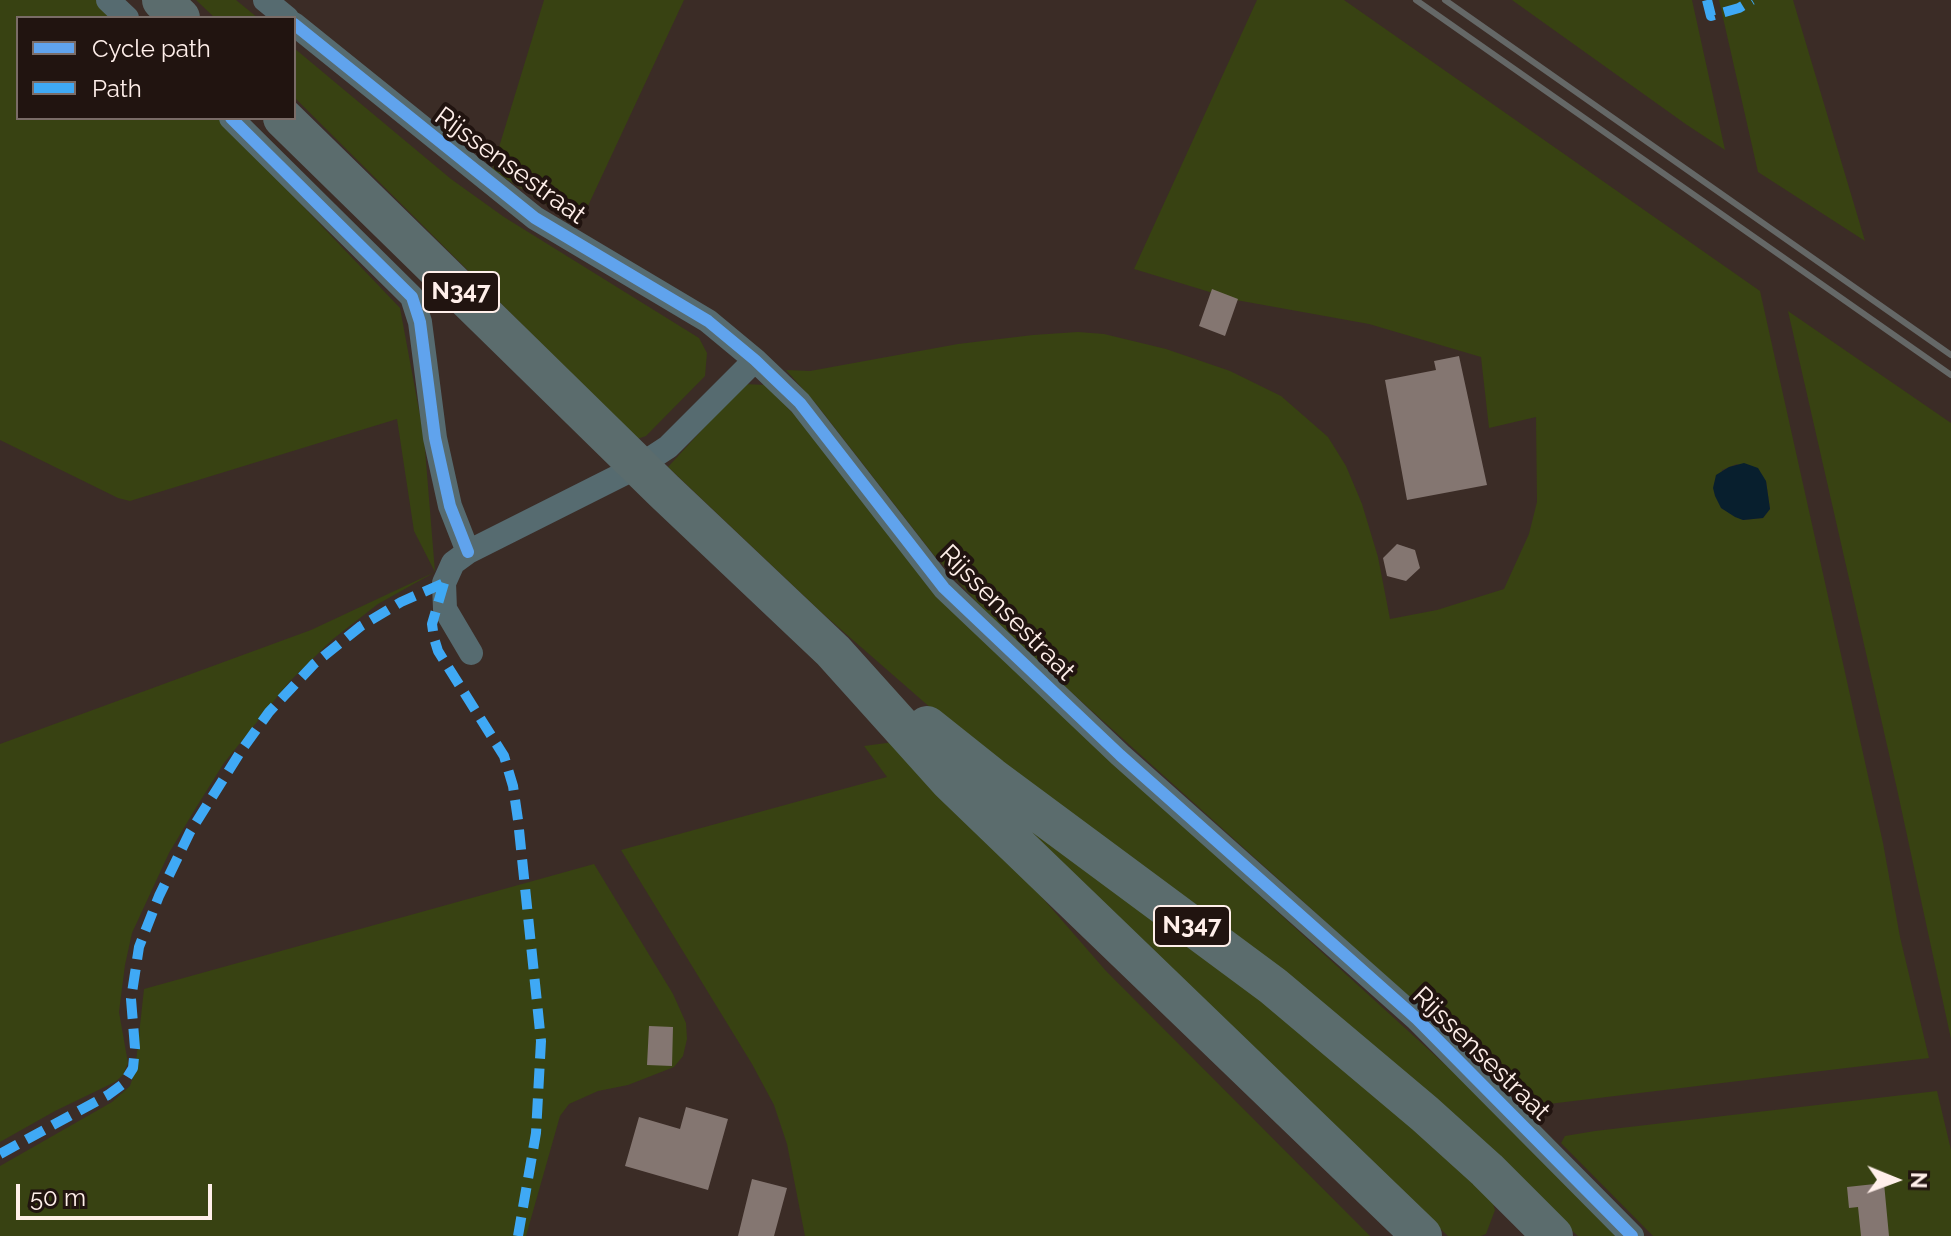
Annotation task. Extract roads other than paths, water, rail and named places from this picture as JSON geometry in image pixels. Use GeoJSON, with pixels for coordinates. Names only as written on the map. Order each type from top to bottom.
{"type":"FeatureCollection","features":[{"type":"Feature","properties":{"kind":"main road"},"geometry":{"type":"LineString","coordinates":[[162,0],[178,16]]}},
{"type":"Feature","properties":{"kind":"main road","name":"N347"},"geometry":{"type":"LineString","coordinates":[[285,120],[833,651],[950,781],[1422,1236]]}},
{"type":"Feature","properties":{"kind":"main road","name":"N347"},"geometry":{"type":"LineString","coordinates":[[833,651],[991,777],[1273,986],[1425,1114],[1532,1232]]}},
{"type":"Feature","properties":{"kind":"street"},"geometry":{"type":"LineString","coordinates":[[108,0],[125,16]]}},
{"type":"Feature","properties":{"kind":"street"},"geometry":{"type":"LineString","coordinates":[[265,0],[285,16]]}},
{"type":"Feature","properties":{"kind":"street","name":"Rijssensestraat"},"geometry":{"type":"LineString","coordinates":[[296,26],[535,218],[708,321],[755,360],[800,403],[944,588],[1120,755],[1417,1019],[1632,1236]]}},
{"type":"Feature","properties":{"kind":"street"},"geometry":{"type":"LineString","coordinates":[[233,120],[412,297],[420,322],[435,438],[450,506],[468,552]]}},
{"type":"Feature","properties":{"kind":"street"},"geometry":{"type":"LineString","coordinates":[[471,653],[445,609],[444,583],[453,563],[468,552],[639,466],[668,447],[755,360]]}},
{"type":"Feature","properties":{"kind":"water"},"geometry":{"type":"Polygon","coordinates":[[[1744,463],[1758,468],[1766,481],[1770,509],[1763,518],[1743,520],[1735,517],[1721,508],[1715,496],[1716,475],[1744,463]]]}},
{"type":"Feature","properties":{"kind":"railway"},"geometry":{"type":"LineString","coordinates":[[1416,0],[1951,375]]}},
{"type":"Feature","properties":{"kind":"railway"},"geometry":{"type":"LineString","coordinates":[[1445,0],[1951,355]]}}]}
